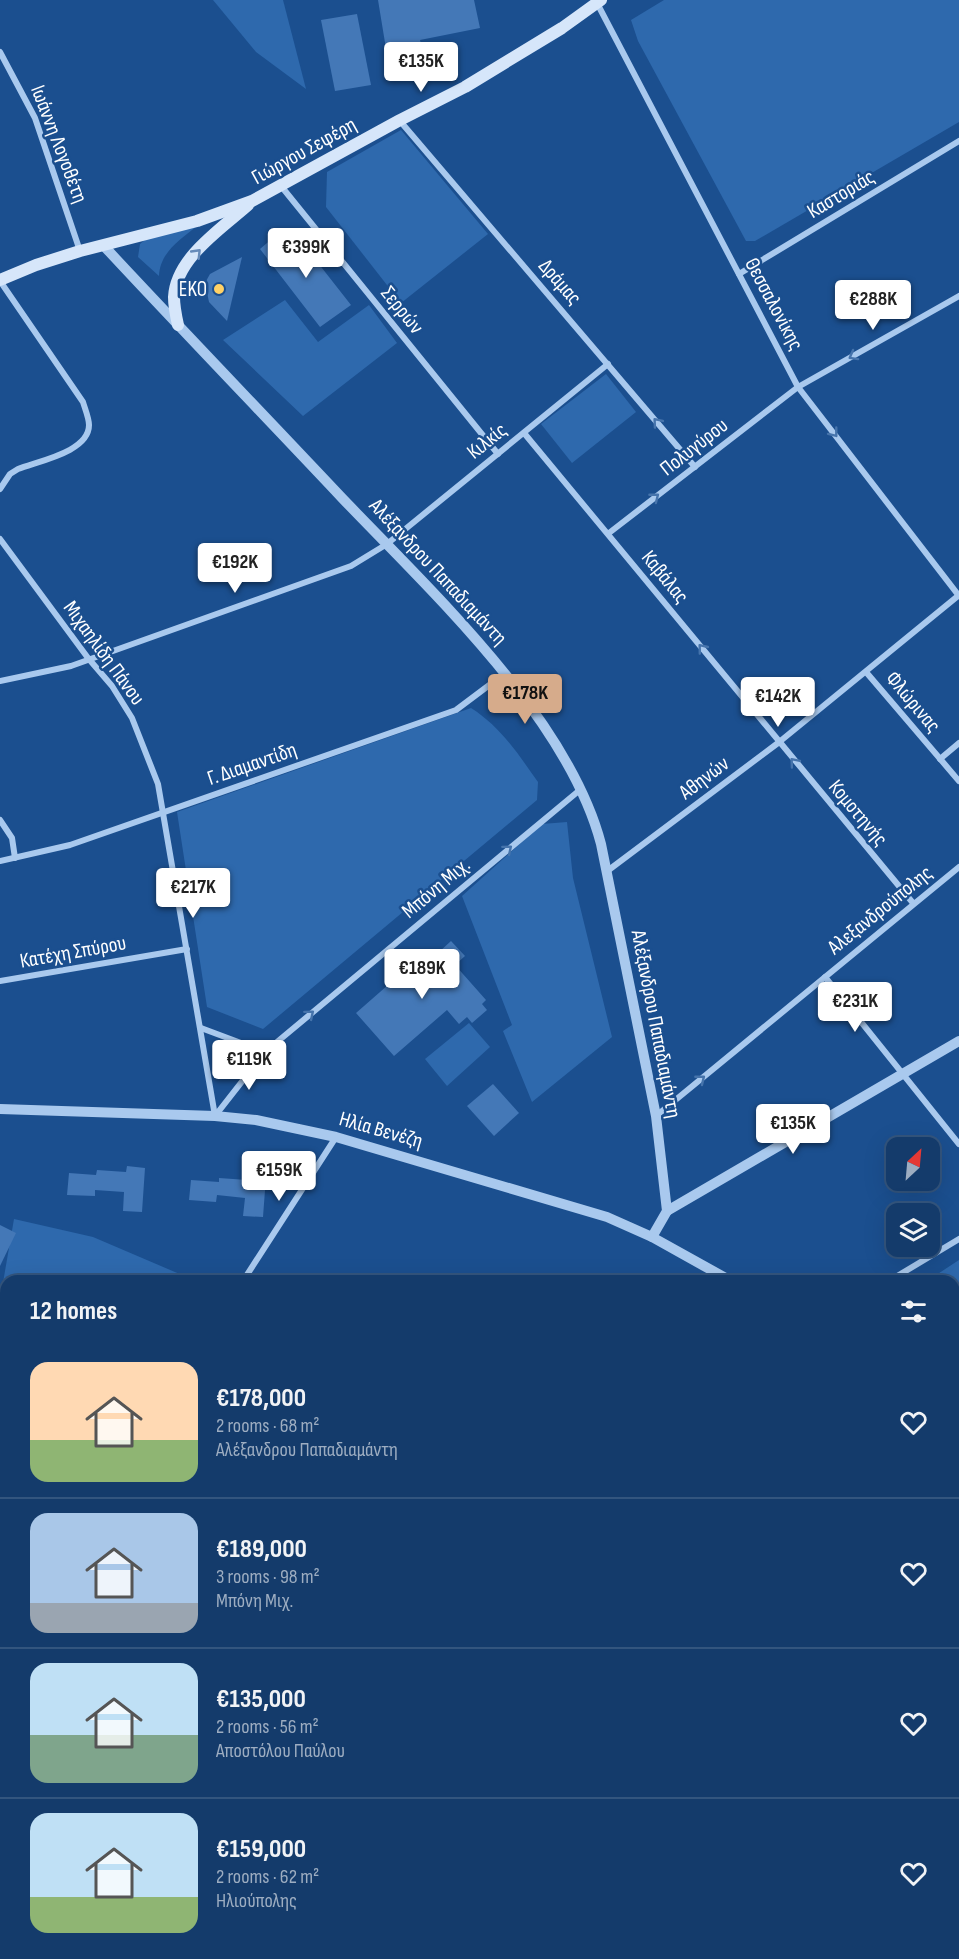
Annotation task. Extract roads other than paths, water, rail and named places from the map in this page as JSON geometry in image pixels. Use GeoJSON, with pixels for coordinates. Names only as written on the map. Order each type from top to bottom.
{"type":"FeatureCollection","features":[{"type":"Feature","properties":{"kind":"main road","name":"Γιώργου Σεφέρη"},"geometry":{"type":"LineString","coordinates":[[0,280],[36,264],[80,250],[197,221],[252,201],[465,87],[562,28],[599,2]]}},
{"type":"Feature","properties":{"kind":"main road"},"geometry":{"type":"LineString","coordinates":[[178,325],[174,299],[178,281],[187,263],[252,201]]}},
{"type":"Feature","properties":{"kind":"street","name":"Θεσσαλονίκης"},"geometry":{"type":"LineString","coordinates":[[599,2],[798,387],[959,596]]}},
{"type":"Feature","properties":{"kind":"street","name":"Ιωάννη Λογοθέτη"},"geometry":{"type":"LineString","coordinates":[[0,52],[35,118],[80,250]]}},
{"type":"Feature","properties":{"kind":"street","name":"Δράμας"},"geometry":{"type":"LineString","coordinates":[[400,120],[695,467]]}},
{"type":"Feature","properties":{"kind":"street","name":"Καστοριάς"},"geometry":{"type":"LineString","coordinates":[[739,274],[959,141]]}},
{"type":"Feature","properties":{"kind":"street","name":"Σερρών"},"geometry":{"type":"LineString","coordinates":[[280,186],[498,454]]}},
{"type":"Feature","properties":{"kind":"street","name":"Αλέξανδρου Παπαδιαμάντη"},"geometry":{"type":"LineString","coordinates":[[103,245],[464,626],[504,674],[550,737],[581,789],[594,819],[656,1116],[667,1211]]}},
{"type":"Feature","properties":{"kind":"street"},"geometry":{"type":"LineString","coordinates":[[0,280],[83,402],[89,425],[87,434],[73,450],[18,469],[10,474],[0,489]]}},
{"type":"Feature","properties":{"kind":"street","name":"Πολυγύρου"},"geometry":{"type":"LineString","coordinates":[[609,533],[798,387],[959,296]]}},
{"type":"Feature","properties":{"kind":"street","name":"Κιλκίς"},"geometry":{"type":"LineString","coordinates":[[0,681],[71,666],[88,658],[351,566],[387,544],[609,364]]}},
{"type":"Feature","properties":{"kind":"street","name":"Καβάλας"},"geometry":{"type":"LineString","coordinates":[[524,433],[609,533],[778,743]]}},
{"type":"Feature","properties":{"kind":"street","name":"Μιχαηλίδη Πάνου"},"geometry":{"type":"LineString","coordinates":[[0,539],[88,658],[112,686],[132,718],[158,784],[161,814],[187,949],[215,1116]]}},
{"type":"Feature","properties":{"kind":"street","name":"Αθηνών"},"geometry":{"type":"LineString","coordinates":[[606,872],[778,743],[959,596]]}},
{"type":"Feature","properties":{"kind":"street","name":"Φλώρινας"},"geometry":{"type":"LineString","coordinates":[[866,672],[959,781]]}},
{"type":"Feature","properties":{"kind":"street","name":"Γ. Διαμαντίδη"},"geometry":{"type":"LineString","coordinates":[[0,861],[69,845],[456,710],[504,674]]}},
{"type":"Feature","properties":{"kind":"street","name":"Κομοτηνής"},"geometry":{"type":"LineString","coordinates":[[778,743],[913,903]]}},
{"type":"Feature","properties":{"kind":"street"},"geometry":{"type":"LineString","coordinates":[[940,759],[959,743]]}},
{"type":"Feature","properties":{"kind":"street","name":"Μπόνη Μιχ."},"geometry":{"type":"LineString","coordinates":[[215,1116],[265,1052],[581,789]]}},
{"type":"Feature","properties":{"kind":"street"},"geometry":{"type":"LineString","coordinates":[[0,820],[12,838],[15,858]]}},
{"type":"Feature","properties":{"kind":"street","name":"Αλεξανδρούπολης"},"geometry":{"type":"LineString","coordinates":[[656,1116],[959,867]]}},
{"type":"Feature","properties":{"kind":"street","name":"Κατέχη Σπύρου"},"geometry":{"type":"LineString","coordinates":[[0,981],[187,949]]}},
{"type":"Feature","properties":{"kind":"street"},"geometry":{"type":"LineString","coordinates":[[825,977],[959,1144]]}},
{"type":"Feature","properties":{"kind":"street"},"geometry":{"type":"LineString","coordinates":[[201,1028],[265,1052]]}},
{"type":"Feature","properties":{"kind":"street"},"geometry":{"type":"LineString","coordinates":[[652,1237],[667,1211],[959,1041]]}},
{"type":"Feature","properties":{"kind":"street","name":"Ηλία Βενέζη"},"geometry":{"type":"LineString","coordinates":[[0,1109],[215,1116],[256,1120],[336,1137],[607,1217],[652,1237],[719,1275]]}},
{"type":"Feature","properties":{"kind":"street"},"geometry":{"type":"LineString","coordinates":[[247,1275],[336,1137]]}},
{"type":"Feature","properties":{"kind":"street"},"geometry":{"type":"LineString","coordinates":[[899,1275],[959,1239]]}},
{"type":"Feature","properties":{"kind":"place","name":"EKO"},"geometry":{"type":"Point","coordinates":[219,289]}}]}
